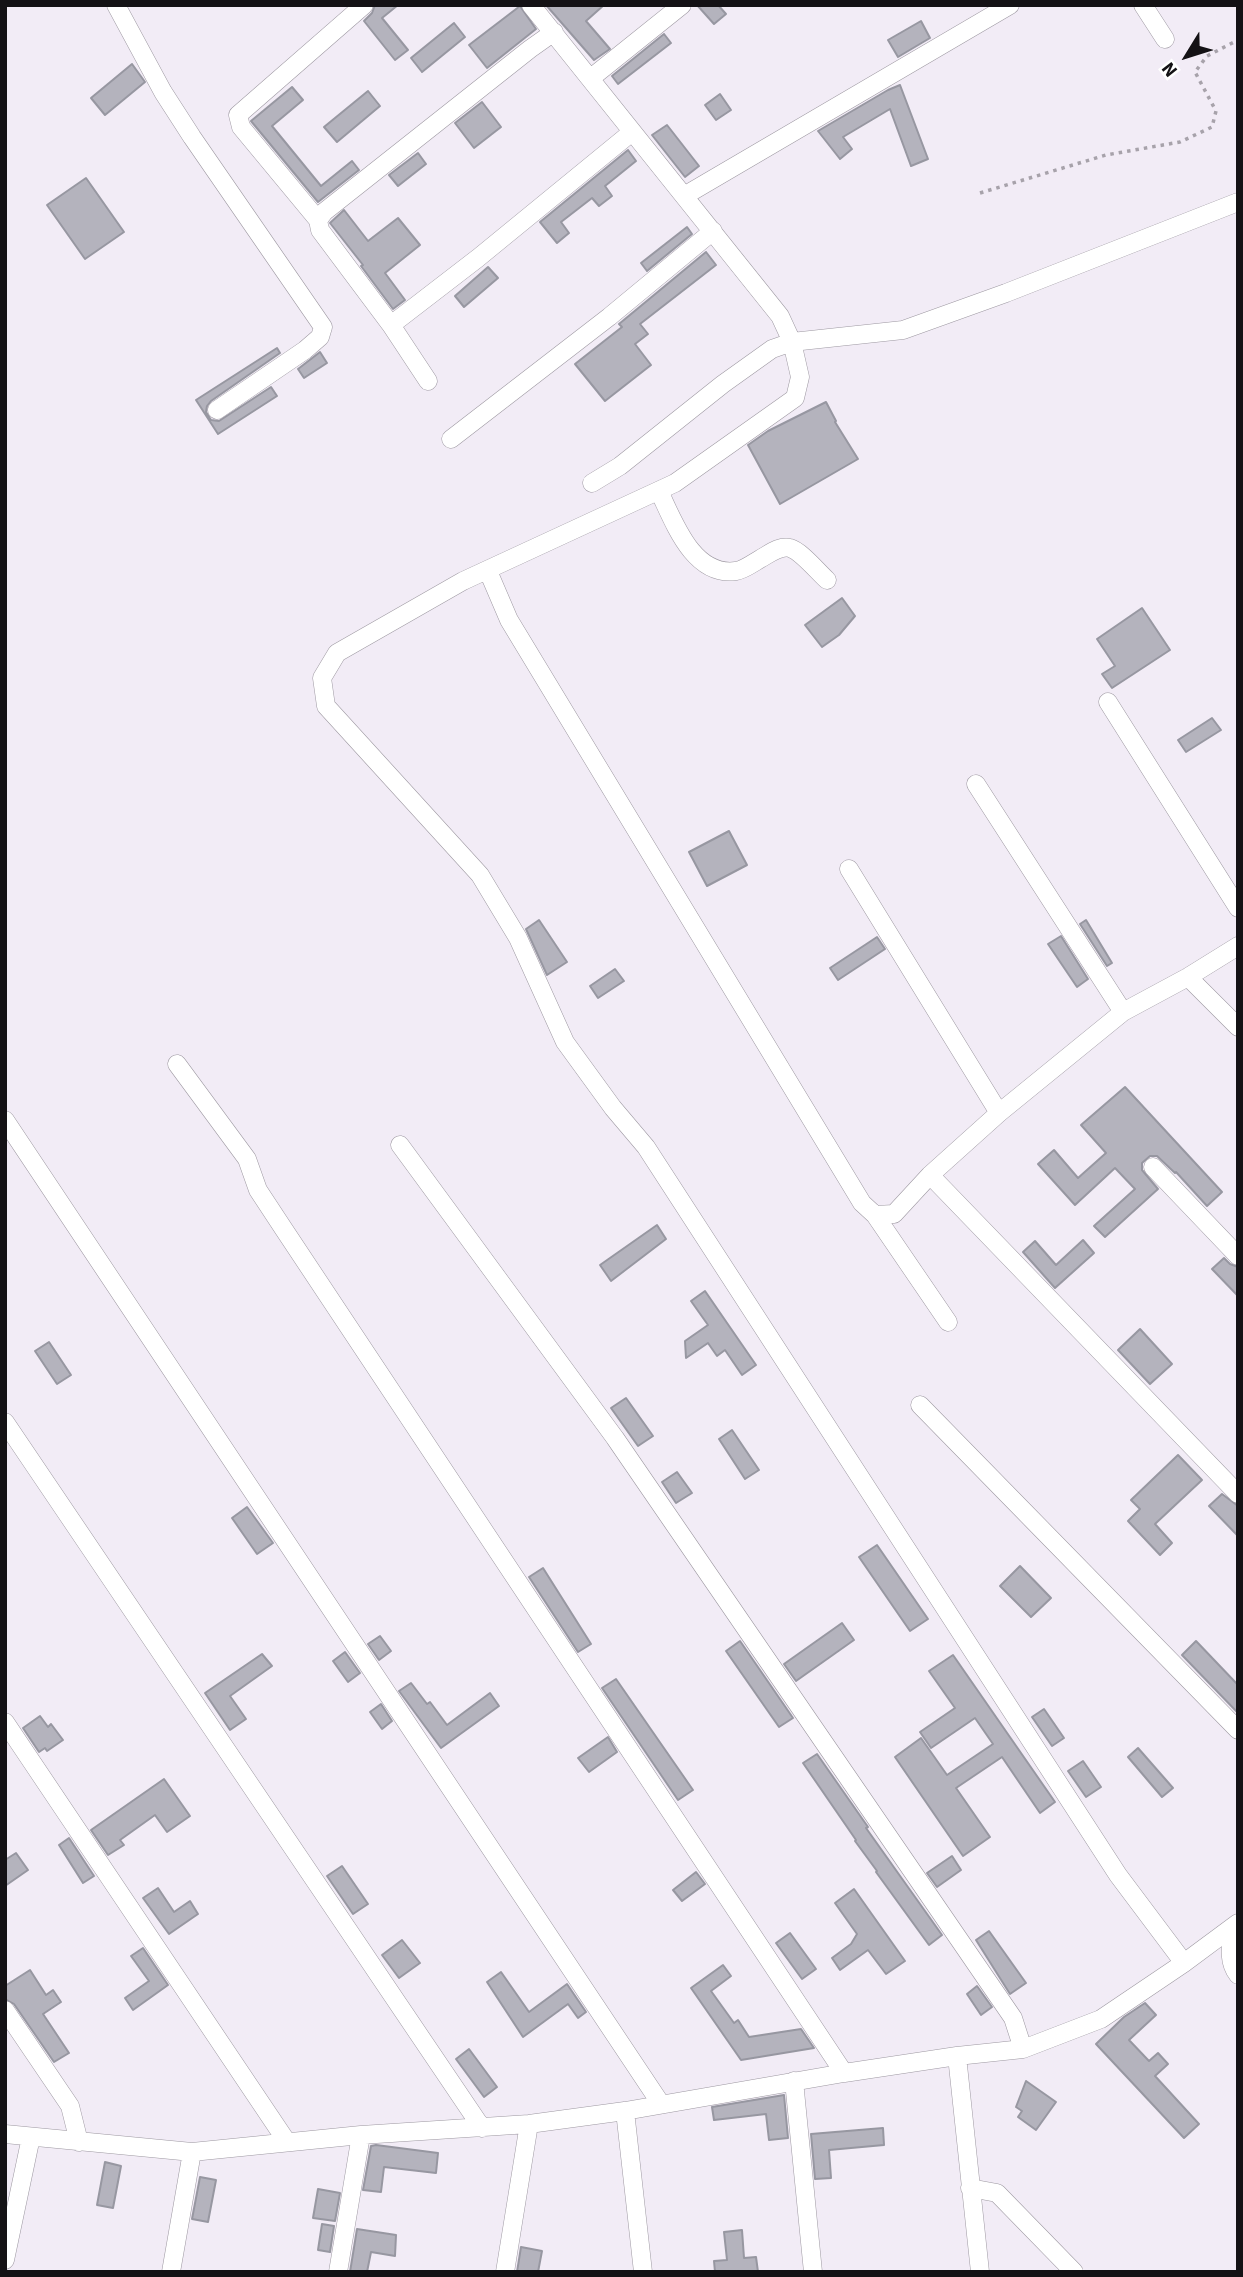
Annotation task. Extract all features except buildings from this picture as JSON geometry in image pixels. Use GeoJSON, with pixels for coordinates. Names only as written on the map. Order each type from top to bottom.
{"type":"FeatureCollection","features":[{"type":"Feature","properties":{"kind":"street"},"geometry":{"type":"LineString","coordinates":[[116,5],[163,92],[323,327],[320,337],[305,350],[217,410]]}},
{"type":"Feature","properties":{"kind":"street"},"geometry":{"type":"LineString","coordinates":[[364,5],[238,115],[241,127],[318,220],[320,230],[391,325],[428,381]]}},
{"type":"Feature","properties":{"kind":"street"},"geometry":{"type":"LineString","coordinates":[[531,5],[780,316],[792,342],[800,377],[795,398],[675,483],[463,581],[337,653],[322,678],[326,706],[480,875],[518,938],[565,1042],[613,1108],[646,1147],[1118,1875],[1184,1964]]}},
{"type":"Feature","properties":{"kind":"street"},"geometry":{"type":"LineString","coordinates":[[591,78],[682,5]]}},
{"type":"Feature","properties":{"kind":"street"},"geometry":{"type":"LineString","coordinates":[[684,196],[1010,5]]}},
{"type":"Feature","properties":{"kind":"street"},"geometry":{"type":"LineString","coordinates":[[1143,5],[1166,39]]}},
{"type":"Feature","properties":{"kind":"street"},"geometry":{"type":"LineString","coordinates":[[318,220],[324,212],[375,171],[554,33]]}},
{"type":"Feature","properties":{"kind":"street"},"geometry":{"type":"LineString","coordinates":[[391,325],[632,132]]}},
{"type":"Feature","properties":{"kind":"street"},"geometry":{"type":"LineString","coordinates":[[592,483],[620,466],[723,384],[772,349],[792,342],[903,330],[1006,293],[1238,202]]}},
{"type":"Feature","properties":{"kind":"street"},"geometry":{"type":"LineString","coordinates":[[451,439],[609,317],[713,231]]}},
{"type":"Feature","properties":{"kind":"street"},"geometry":{"type":"LineString","coordinates":[[660,491],[681,536],[701,561],[716,570],[738,571],[780,548],[789,547],[797,551],[827,580]]}},
{"type":"Feature","properties":{"kind":"street"},"geometry":{"type":"LineString","coordinates":[[488,571],[509,620],[862,1203],[875,1215],[948,1322]]}},
{"type":"Feature","properties":{"kind":"street"},"geometry":{"type":"LineString","coordinates":[[1108,702],[1238,908]]}},
{"type":"Feature","properties":{"kind":"street"},"geometry":{"type":"LineString","coordinates":[[976,784],[1123,1012]]}},
{"type":"Feature","properties":{"kind":"street"},"geometry":{"type":"LineString","coordinates":[[849,869],[999,1113]]}},
{"type":"Feature","properties":{"kind":"street"},"geometry":{"type":"LineString","coordinates":[[875,1215],[894,1214],[930,1175],[999,1113],[1123,1012],[1238,946]]}},
{"type":"Feature","properties":{"kind":"street"},"geometry":{"type":"LineString","coordinates":[[1188,977],[1238,1027]]}},
{"type":"Feature","properties":{"kind":"street"},"geometry":{"type":"LineString","coordinates":[[177,1064],[247,1158],[258,1189],[283,1228],[844,2073]]}},
{"type":"Feature","properties":{"kind":"street"},"geometry":{"type":"LineString","coordinates":[[5,1120],[661,2104]]}},
{"type":"Feature","properties":{"kind":"street"},"geometry":{"type":"LineString","coordinates":[[400,1144],[623,1450],[1013,2018],[1023,2049]]}},
{"type":"Feature","properties":{"kind":"street"},"geometry":{"type":"LineString","coordinates":[[1153,1167],[1238,1256]]}},
{"type":"Feature","properties":{"kind":"street"},"geometry":{"type":"LineString","coordinates":[[930,1175],[1238,1494]]}},
{"type":"Feature","properties":{"kind":"street"},"geometry":{"type":"LineString","coordinates":[[920,1405],[1238,1730]]}},
{"type":"Feature","properties":{"kind":"street"},"geometry":{"type":"LineString","coordinates":[[5,1422],[482,2128]]}},
{"type":"Feature","properties":{"kind":"street"},"geometry":{"type":"LineString","coordinates":[[5,1722],[287,2142]]}},
{"type":"Feature","properties":{"kind":"street"},"geometry":{"type":"LineString","coordinates":[[5,2134],[192,2152],[360,2135],[482,2128],[625,2110],[844,2073],[1023,2049],[1101,2019],[1236,1926]]}},
{"type":"Feature","properties":{"kind":"street"},"geometry":{"type":"LineString","coordinates":[[1236,1926],[1230,1956],[1234,1971],[1238,1975]]}},
{"type":"Feature","properties":{"kind":"street"},"geometry":{"type":"LineString","coordinates":[[5,2010],[70,2106],[79,2142]]}},
{"type":"Feature","properties":{"kind":"street"},"geometry":{"type":"LineString","coordinates":[[957,2056],[980,2272]]}},
{"type":"Feature","properties":{"kind":"street"},"geometry":{"type":"LineString","coordinates":[[794,2081],[813,2272]]}},
{"type":"Feature","properties":{"kind":"street"},"geometry":{"type":"LineString","coordinates":[[625,2110],[643,2272]]}},
{"type":"Feature","properties":{"kind":"street"},"geometry":{"type":"LineString","coordinates":[[505,2272],[529,2124]]}},
{"type":"Feature","properties":{"kind":"street"},"geometry":{"type":"LineString","coordinates":[[338,2272],[360,2135]]}},
{"type":"Feature","properties":{"kind":"street"},"geometry":{"type":"LineString","coordinates":[[5,2260],[31,2137]]}},
{"type":"Feature","properties":{"kind":"street"},"geometry":{"type":"LineString","coordinates":[[171,2272],[192,2152]]}},
{"type":"Feature","properties":{"kind":"street"},"geometry":{"type":"LineString","coordinates":[[970,2188],[997,2193],[1074,2272]]}},
{"type":"Feature","properties":{"kind":"path"},"geometry":{"type":"LineString","coordinates":[[980,193],[1106,155],[1180,142],[1212,127],[1216,111],[1195,72],[1207,56],[1238,40]]}}]}
